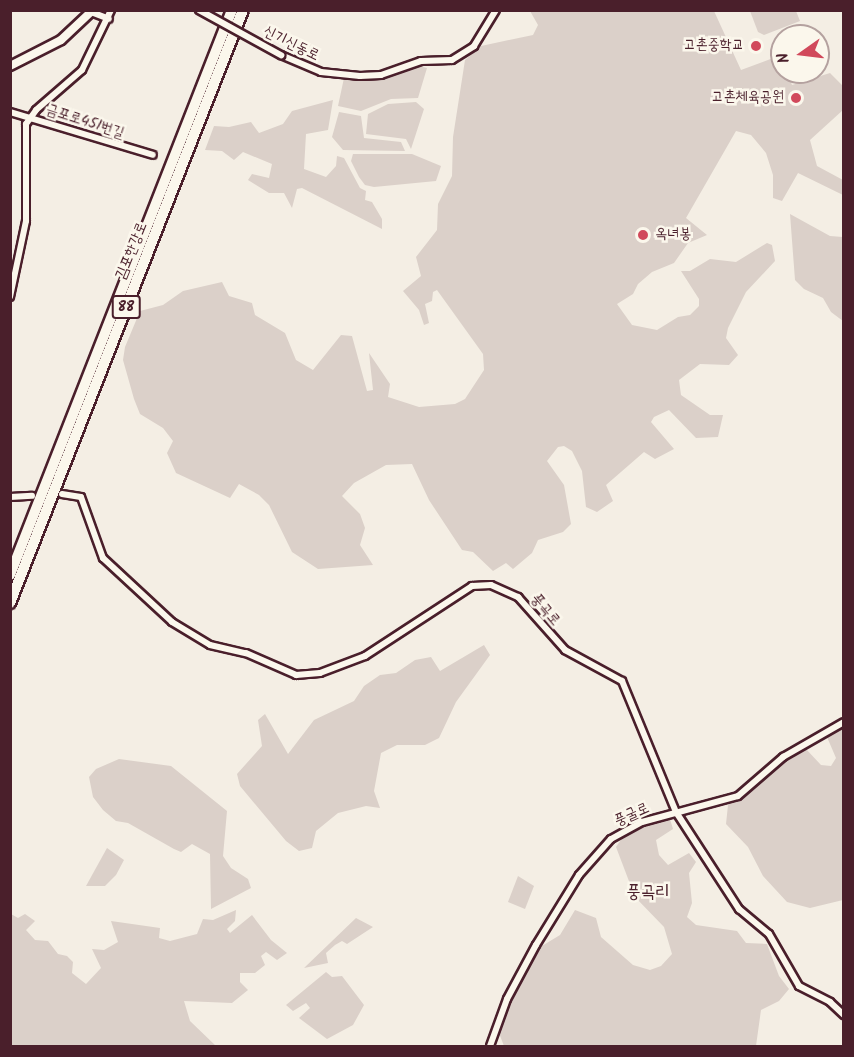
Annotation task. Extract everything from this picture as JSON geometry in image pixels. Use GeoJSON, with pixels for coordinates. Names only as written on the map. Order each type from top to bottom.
{"type":"FeatureCollection","features":[{"type":"Feature","properties":{"kind":"highway","name":"김포한강로"},"geometry":{"type":"LineString","coordinates":[[10,575],[232,10]]}},
{"type":"Feature","properties":{"kind":"highway","name":"김포한강로"},"geometry":{"type":"LineString","coordinates":[[10,603],[243,10]]}},
{"type":"Feature","properties":{"kind":"main road"},"geometry":{"type":"LineString","coordinates":[[10,66],[61,40],[92,11]]}},
{"type":"Feature","properties":{"kind":"street"},"geometry":{"type":"LineString","coordinates":[[10,297],[26,220],[25,131],[30,117],[77,77],[111,10]]}},
{"type":"Feature","properties":{"kind":"street","name":"신기신동로"},"geometry":{"type":"LineString","coordinates":[[199,10],[281,55],[321,72],[360,76],[381,75],[421,61],[452,60],[474,46],[496,10]]}},
{"type":"Feature","properties":{"kind":"street"},"geometry":{"type":"LineString","coordinates":[[92,11],[108,19]]}},
{"type":"Feature","properties":{"kind":"street","name":"금포로451번길"},"geometry":{"type":"LineString","coordinates":[[10,112],[153,155]]}},
{"type":"Feature","properties":{"kind":"street","name":"풍곡로"},"geometry":{"type":"LineString","coordinates":[[62,494],[81,497],[103,558],[172,622],[210,645],[237,650],[296,675],[320,673],[365,656],[472,586],[491,585],[513,594],[565,650],[622,681],[676,812],[739,909],[769,934],[793,980],[830,1002],[843,1015]]}},
{"type":"Feature","properties":{"kind":"street"},"geometry":{"type":"LineString","coordinates":[[10,497],[32,496]]}},
{"type":"Feature","properties":{"kind":"street","name":"풍굴로"},"geometry":{"type":"LineString","coordinates":[[490,1047],[510,993],[584,868],[625,829],[676,812],[738,796],[791,751],[843,722]]}},
{"type":"Feature","properties":{"kind":"shaded area"},"geometry":{"type":"Polygon","coordinates":[[[530,11],[714,11],[741,70],[770,59],[770,84],[792,85],[830,84],[830,73],[843,86],[843,110],[810,140],[817,166],[843,180],[843,195],[798,173],[782,201],[773,198],[773,175],[766,153],[751,135],[736,131],[686,218],[707,235],[688,243],[674,263],[652,272],[638,284],[633,294],[617,304],[632,325],[657,330],[678,317],[690,315],[699,306],[699,299],[681,271],[690,271],[710,259],[736,262],[767,243],[772,245],[775,261],[746,292],[728,328],[726,338],[738,355],[729,365],[700,364],[679,380],[681,395],[710,415],[723,415],[718,437],[696,438],[669,410],[654,417],[651,422],[674,449],[655,459],[644,452],[606,485],[613,501],[597,512],[586,507],[582,471],[572,451],[564,446],[558,447],[547,461],[564,485],[571,524],[563,532],[538,540],[532,553],[513,569],[506,563],[493,571],[473,552],[462,550],[429,500],[412,464],[386,465],[354,483],[342,496],[360,514],[365,528],[360,545],[373,565],[318,569],[292,552],[269,505],[259,495],[239,484],[230,498],[176,473],[167,453],[173,441],[163,428],[140,414],[123,360],[125,347],[140,311],[163,305],[183,291],[222,282],[229,296],[252,303],[255,315],[285,333],[296,360],[313,370],[341,335],[352,336],[367,391],[373,390],[369,353],[390,384],[388,397],[419,407],[455,404],[465,399],[484,370],[483,354],[437,290],[433,292],[432,301],[425,304],[429,323],[424,325],[419,310],[403,291],[421,276],[416,257],[437,230],[438,204],[452,176],[453,137],[465,60],[481,46],[533,35],[538,25],[530,11]]]}},
{"type":"Feature","properties":{"kind":"shaded area"},"geometry":{"type":"Polygon","coordinates":[[[750,11],[796,11],[800,21],[792,24],[770,24],[770,33],[764,35],[758,32],[750,11]]]}},
{"type":"Feature","properties":{"kind":"shaded area"},"geometry":{"type":"Polygon","coordinates":[[[419,66],[427,68],[418,98],[391,99],[361,111],[338,106],[344,78],[373,78],[419,66]]]}},
{"type":"Feature","properties":{"kind":"shaded area"},"geometry":{"type":"Polygon","coordinates":[[[333,100],[328,130],[306,134],[304,169],[326,177],[336,166],[337,156],[344,158],[360,188],[366,191],[365,200],[372,202],[382,219],[382,229],[302,188],[297,189],[292,208],[284,193],[269,193],[248,180],[252,174],[269,178],[272,164],[243,152],[234,160],[222,151],[205,150],[214,126],[229,127],[251,122],[259,133],[283,124],[292,111],[333,100]]]}},
{"type":"Feature","properties":{"kind":"shaded area"},"geometry":{"type":"Polygon","coordinates":[[[416,102],[424,109],[411,149],[406,139],[366,134],[368,114],[388,104],[416,102]]]}},
{"type":"Feature","properties":{"kind":"shaded area"},"geometry":{"type":"Polygon","coordinates":[[[339,112],[361,116],[364,138],[401,142],[405,151],[343,150],[332,137],[339,112]]]}},
{"type":"Feature","properties":{"kind":"shaded area"},"geometry":{"type":"Polygon","coordinates":[[[353,154],[412,154],[441,166],[436,181],[374,187],[365,185],[359,177],[351,161],[353,154]]]}},
{"type":"Feature","properties":{"kind":"shaded area"},"geometry":{"type":"Polygon","coordinates":[[[790,214],[830,236],[843,237],[843,321],[831,312],[823,298],[804,289],[795,280],[790,214]]]}},
{"type":"Feature","properties":{"kind":"shaded area"},"geometry":{"type":"Polygon","coordinates":[[[484,645],[490,655],[456,702],[439,738],[425,745],[397,745],[381,753],[374,791],[380,808],[366,806],[338,813],[316,831],[312,848],[299,851],[286,841],[240,786],[237,774],[262,746],[258,720],[265,714],[288,754],[314,720],[354,701],[364,686],[380,675],[396,673],[415,660],[431,657],[440,671],[484,645]]]}},
{"type":"Feature","properties":{"kind":"shaded area"},"geometry":{"type":"Polygon","coordinates":[[[843,727],[843,900],[810,908],[787,902],[763,876],[748,847],[726,824],[728,805],[753,789],[775,767],[806,749],[821,765],[831,766],[836,758],[827,737],[843,727]]]}},
{"type":"Feature","properties":{"kind":"shaded area"},"geometry":{"type":"Polygon","coordinates":[[[119,759],[171,766],[227,811],[223,856],[231,868],[248,879],[251,888],[211,909],[210,854],[192,844],[181,852],[128,823],[116,821],[103,810],[93,797],[89,777],[96,769],[119,759]]]}},
{"type":"Feature","properties":{"kind":"shaded area"},"geometry":{"type":"Polygon","coordinates":[[[670,819],[673,829],[656,840],[659,855],[668,865],[689,853],[696,862],[689,873],[692,903],[687,917],[696,925],[737,931],[746,943],[767,944],[779,976],[789,989],[779,1001],[761,1010],[756,1046],[504,1046],[497,1028],[512,993],[537,949],[560,935],[575,910],[596,918],[601,937],[633,965],[650,970],[661,966],[672,954],[664,927],[635,897],[616,847],[627,831],[670,819]]]}},
{"type":"Feature","properties":{"kind":"shaded area"},"geometry":{"type":"Polygon","coordinates":[[[107,848],[124,860],[116,875],[105,886],[86,886],[107,848]]]}},
{"type":"Feature","properties":{"kind":"shaded area"},"geometry":{"type":"Polygon","coordinates":[[[518,876],[534,886],[525,909],[508,902],[518,876]]]}},
{"type":"Feature","properties":{"kind":"shaded area"},"geometry":{"type":"Polygon","coordinates":[[[236,910],[235,921],[227,929],[230,933],[252,915],[271,940],[287,953],[277,960],[266,952],[261,956],[265,965],[255,973],[240,973],[240,982],[248,990],[232,1003],[184,1001],[190,1021],[216,1046],[11,1046],[11,914],[18,918],[25,914],[35,921],[26,930],[35,940],[48,941],[58,954],[67,956],[73,962],[72,973],[86,984],[101,968],[92,949],[104,950],[118,942],[111,921],[160,928],[159,938],[170,941],[197,934],[203,919],[213,920],[236,910]]]}},
{"type":"Feature","properties":{"kind":"shaded area"},"geometry":{"type":"Polygon","coordinates":[[[356,918],[373,927],[347,944],[342,941],[335,945],[326,953],[328,963],[304,968],[356,918]]]}},
{"type":"Feature","properties":{"kind":"shaded area"},"geometry":{"type":"Polygon","coordinates":[[[326,972],[332,977],[342,976],[364,1005],[353,1025],[327,1039],[299,1018],[310,1008],[306,1003],[293,1011],[286,1005],[326,972]]]}},
{"type":"Feature","properties":{"kind":"place","name":"고촌중학교"},"geometry":{"type":"Point","coordinates":[756,46]}},
{"type":"Feature","properties":{"kind":"place","name":"고촌체육공원"},"geometry":{"type":"Point","coordinates":[796,98]}},
{"type":"Feature","properties":{"kind":"place","name":"옥녀봉"},"geometry":{"type":"Point","coordinates":[643,235]}},
{"type":"Feature","properties":{"kind":"district","name":"풍곡리"},"geometry":{"type":"Point","coordinates":[648,893]}}]}
